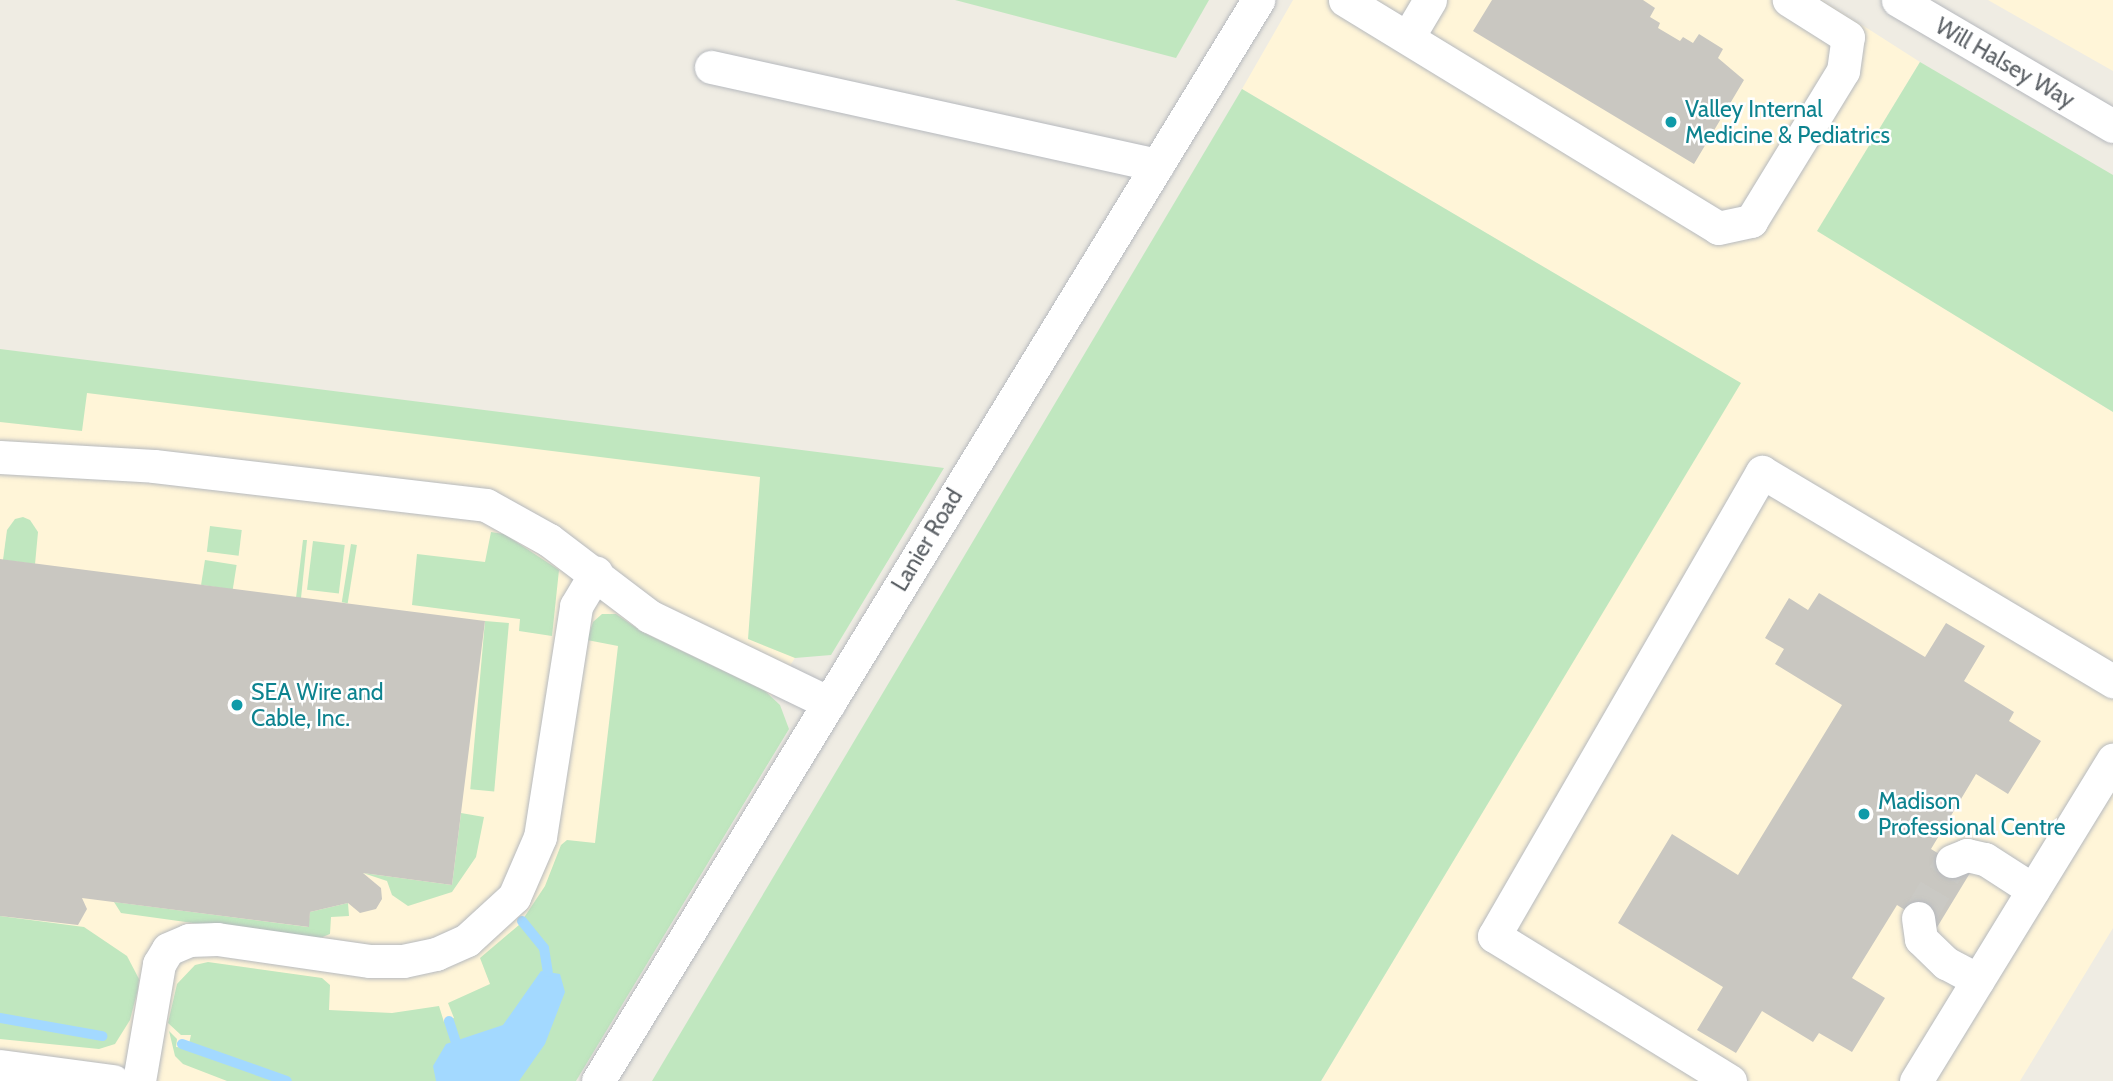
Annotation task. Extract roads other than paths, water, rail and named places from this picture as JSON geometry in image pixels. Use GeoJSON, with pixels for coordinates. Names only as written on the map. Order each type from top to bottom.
{"type":"FeatureCollection","features":[{"type":"Feature","properties":{"kind":"street","name":"Lanier Road"},"geometry":{"type":"LineString","coordinates":[[598,1081],[1258,0]]}},
{"type":"Feature","properties":{"kind":"street"},"geometry":{"type":"LineString","coordinates":[[1345,0],[1718,228],[1751,221],[1843,71],[1848,37],[1789,0]]}},
{"type":"Feature","properties":{"kind":"street"},"geometry":{"type":"LineString","coordinates":[[1408,37],[1430,0]]}},
{"type":"Feature","properties":{"kind":"street","name":"Will Halsey Way"},"geometry":{"type":"LineString","coordinates":[[1898,0],[2113,126]]}},
{"type":"Feature","properties":{"kind":"street"},"geometry":{"type":"LineString","coordinates":[[711,67],[1157,164]]}},
{"type":"Feature","properties":{"kind":"street"},"geometry":{"type":"LineString","coordinates":[[0,457],[154,466],[470,502],[510,516],[596,573],[649,616],[829,703]]}},
{"type":"Feature","properties":{"kind":"street"},"geometry":{"type":"LineString","coordinates":[[1730,1081],[1494,936],[1762,472],[2113,681]]}},
{"type":"Feature","properties":{"kind":"street"},"geometry":{"type":"LineString","coordinates":[[142,1066],[159,964],[168,949],[188,940],[217,939],[370,961],[436,954],[467,940],[514,897],[540,837],[576,606],[596,573]]}},
{"type":"Feature","properties":{"kind":"street"},"geometry":{"type":"LineString","coordinates":[[1916,1081],[2113,760]]}},
{"type":"Feature","properties":{"kind":"street"},"geometry":{"type":"LineString","coordinates":[[1952,861],[1967,855],[1985,859],[2033,890]]}},
{"type":"Feature","properties":{"kind":"street"},"geometry":{"type":"LineString","coordinates":[[1918,918],[1921,939],[1946,963],[1979,980]]}},
{"type":"Feature","properties":{"kind":"street"},"geometry":{"type":"LineString","coordinates":[[0,1066],[59,1078],[113,1081]]}},
{"type":"Feature","properties":{"kind":"water"},"geometry":{"type":"Polygon","coordinates":[[[541,971],[560,974],[565,992],[545,1044],[519,1081],[436,1081],[433,1066],[446,1044],[503,1025],[541,971]]]}},
{"type":"Feature","properties":{"kind":"waterway"},"geometry":{"type":"LineString","coordinates":[[522,921],[544,948],[548,972]]}},
{"type":"Feature","properties":{"kind":"waterway"},"geometry":{"type":"LineString","coordinates":[[0,1018],[102,1036]]}},
{"type":"Feature","properties":{"kind":"waterway"},"geometry":{"type":"LineString","coordinates":[[449,1021],[455,1040]]}},
{"type":"Feature","properties":{"kind":"waterway"},"geometry":{"type":"LineString","coordinates":[[182,1044],[287,1081]]}},
{"type":"Feature","properties":{"kind":"tunnel"},"geometry":{"type":"LineString","coordinates":[[1918,918],[1952,861]]}},
{"type":"Feature","properties":{"kind":"place","name":"Valley Internal Medicine & Pediatrics"},"geometry":{"type":"Point","coordinates":[1671,122]}},
{"type":"Feature","properties":{"kind":"place","name":"SEA Wire and Cable, Inc."},"geometry":{"type":"Point","coordinates":[237,705]}},
{"type":"Feature","properties":{"kind":"place","name":"Madison Professional Centre"},"geometry":{"type":"Point","coordinates":[1864,814]}}]}
